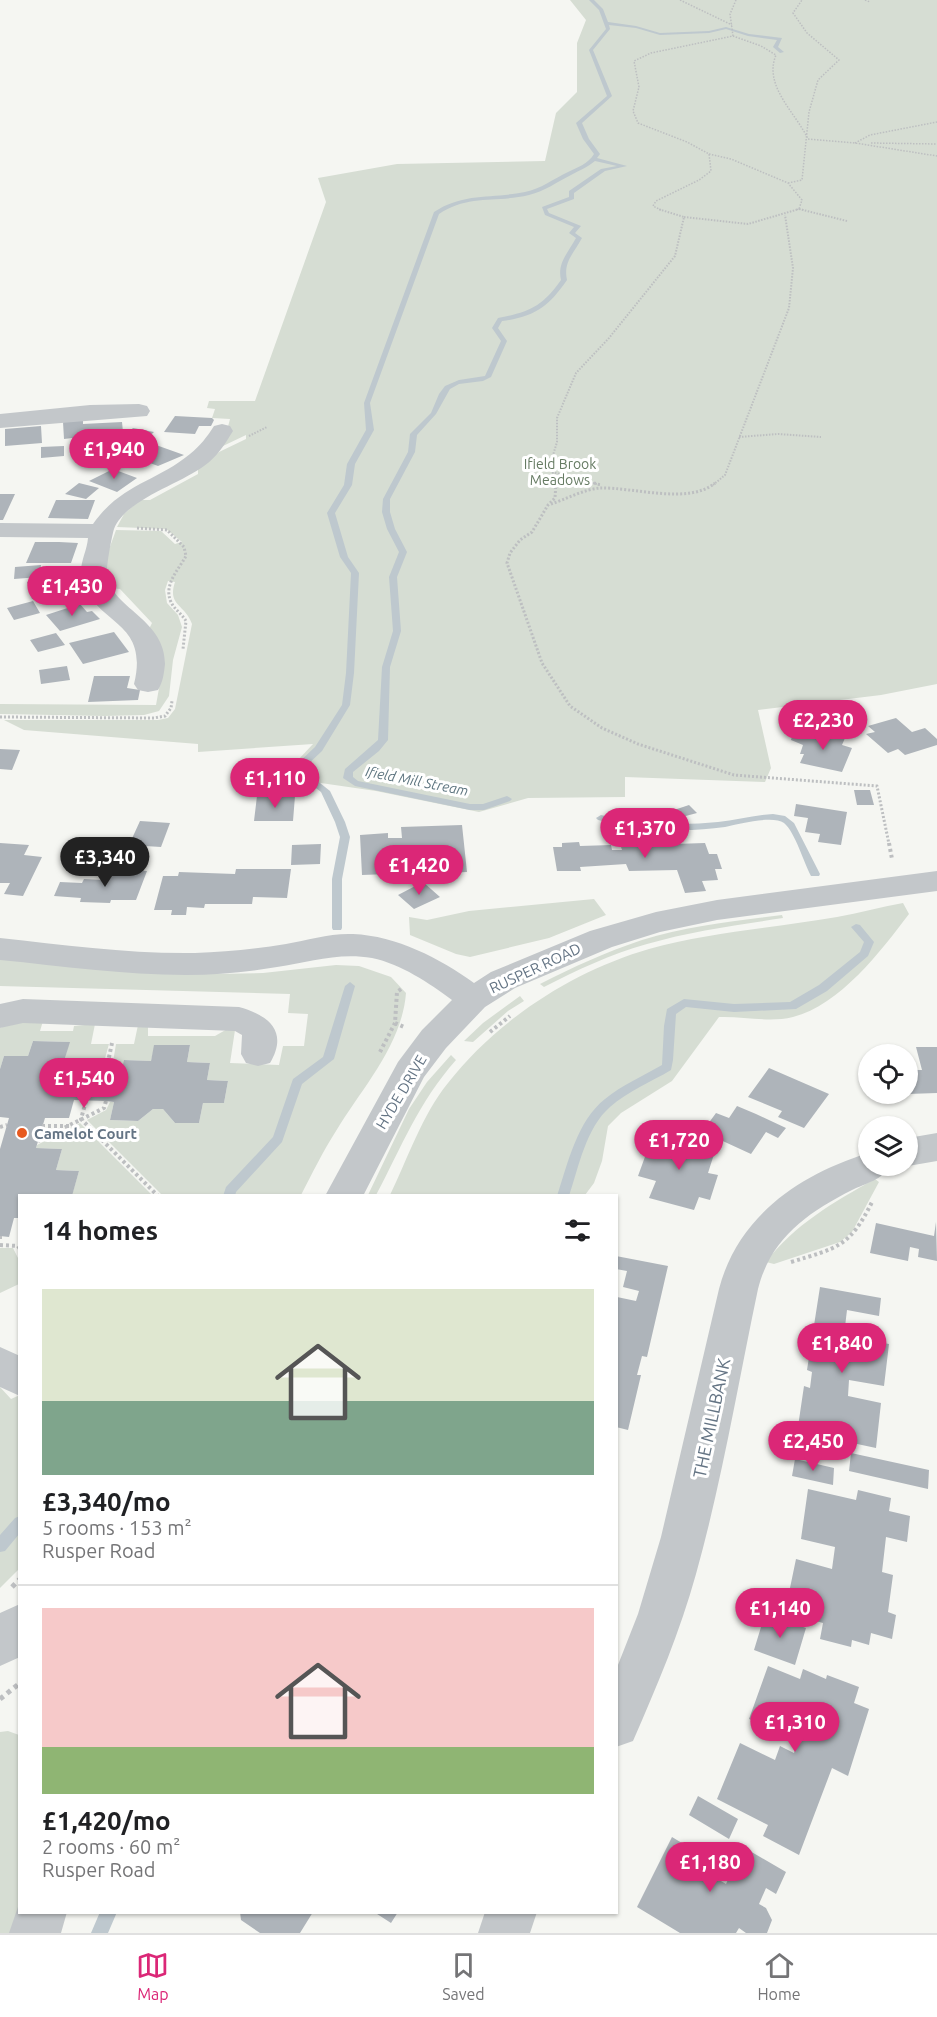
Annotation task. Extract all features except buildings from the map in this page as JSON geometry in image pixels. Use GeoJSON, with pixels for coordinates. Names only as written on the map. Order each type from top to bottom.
{"type":"FeatureCollection","features":[{"type":"Feature","properties":{"kind":"street"},"geometry":{"type":"LineString","coordinates":[[0,421],[90,412],[139,411]]}},
{"type":"Feature","properties":{"kind":"street"},"geometry":{"type":"LineString","coordinates":[[148,684],[152,658],[149,645],[138,628],[107,598],[96,583],[93,567],[103,529],[111,515],[127,502],[200,459],[218,441],[222,431]]}},
{"type":"Feature","properties":{"kind":"street"},"geometry":{"type":"LineString","coordinates":[[0,530],[103,529]]}},
{"type":"Feature","properties":{"kind":"street","name":"RUSPER ROAD"},"geometry":{"type":"LineString","coordinates":[[0,949],[137,963],[188,964],[268,957],[323,946],[355,945],[412,961],[446,979],[473,999],[503,980],[571,950],[656,922],[717,910],[937,881]]}},
{"type":"Feature","properties":{"kind":"street","name":"HYDE DRIVE"},"geometry":{"type":"LineString","coordinates":[[345,1194],[410,1071],[446,1024],[473,999]]}},
{"type":"Feature","properties":{"kind":"street"},"geometry":{"type":"LineString","coordinates":[[0,1016],[23,1011],[239,1019],[251,1023],[259,1030],[261,1038],[258,1054]]}},
{"type":"Feature","properties":{"kind":"street"},"geometry":{"type":"LineString","coordinates":[[918,1150],[937,1147]]}},
{"type":"Feature","properties":{"kind":"street","name":"THE MILLBANK"},"geometry":{"type":"LineString","coordinates":[[618,1719],[659,1620],[685,1532],[749,1256],[765,1233],[815,1194],[873,1181]]}},
{"type":"Feature","properties":{"kind":"street"},"geometry":{"type":"LineString","coordinates":[[0,1644],[18,1627]]}},
{"type":"Feature","properties":{"kind":"street"},"geometry":{"type":"LineString","coordinates":[[35,1933],[41,1914]]}},
{"type":"Feature","properties":{"kind":"street"},"geometry":{"type":"LineString","coordinates":[[504,1933],[510,1914]]}},
{"type":"Feature","properties":{"kind":"path"},"geometry":{"type":"LineString","coordinates":[[680,0],[732,25]]}},
{"type":"Feature","properties":{"kind":"path"},"geometry":{"type":"LineString","coordinates":[[733,36],[730,14],[736,0]]}},
{"type":"Feature","properties":{"kind":"path"},"geometry":{"type":"LineString","coordinates":[[788,183],[802,180],[809,112],[818,80],[838,60],[807,33],[793,13],[802,0]]}},
{"type":"Feature","properties":{"kind":"path"},"geometry":{"type":"LineString","coordinates":[[866,0],[870,2]]}},
{"type":"Feature","properties":{"kind":"path"},"geometry":{"type":"LineString","coordinates":[[799,209],[802,200],[788,183],[731,159],[709,154],[687,142],[638,123],[633,111],[639,87],[634,61],[651,53],[733,36],[761,46],[776,55],[771,67],[780,96],[801,124],[808,139]]}},
{"type":"Feature","properties":{"kind":"path"},"geometry":{"type":"LineString","coordinates":[[855,143],[870,135],[937,122]]}},
{"type":"Feature","properties":{"kind":"path"},"geometry":{"type":"LineString","coordinates":[[808,139],[855,143],[937,156]]}},
{"type":"Feature","properties":{"kind":"path"},"geometry":{"type":"LineString","coordinates":[[855,143],[937,144]]}},
{"type":"Feature","properties":{"kind":"path"},"geometry":{"type":"LineString","coordinates":[[709,154],[711,171],[699,180],[656,201],[653,206],[669,214],[684,217],[748,224],[785,215],[799,209],[847,220]]}},
{"type":"Feature","properties":{"kind":"path"},"geometry":{"type":"LineString","coordinates":[[552,472],[593,484],[678,494],[707,490],[725,475],[789,308],[793,268],[785,215]]}},
{"type":"Feature","properties":{"kind":"path"},"geometry":{"type":"LineString","coordinates":[[684,217],[675,256],[609,338],[576,374],[557,418],[557,442],[550,465],[557,485],[555,498],[548,505],[532,532],[520,540],[510,553],[507,563],[542,663],[570,706],[602,728],[638,744],[734,776],[877,786],[893,865],[901,886]]}},
{"type":"Feature","properties":{"kind":"path"},"geometry":{"type":"LineString","coordinates":[[739,437],[778,434],[821,437]]}},
{"type":"Feature","properties":{"kind":"path"},"geometry":{"type":"LineString","coordinates":[[548,505],[570,495],[597,488],[617,487]]}},
{"type":"Feature","properties":{"kind":"path"},"geometry":{"type":"LineString","coordinates":[[103,529],[166,530],[184,548],[186,556],[171,582],[168,593],[170,602],[185,619],[187,626],[182,655]]}},
{"type":"Feature","properties":{"kind":"path"},"geometry":{"type":"LineString","coordinates":[[0,717],[154,718],[165,716],[171,708],[174,695]]}},
{"type":"Feature","properties":{"kind":"path"},"geometry":{"type":"LineString","coordinates":[[664,818],[667,832]]}},
{"type":"Feature","properties":{"kind":"path"},"geometry":{"type":"LineString","coordinates":[[482,1040],[512,1014]]}},
{"type":"Feature","properties":{"kind":"path"},"geometry":{"type":"LineString","coordinates":[[93,1077],[108,1062]]}},
{"type":"Feature","properties":{"kind":"path"},"geometry":{"type":"LineString","coordinates":[[81,1119],[86,1101]]}},
{"type":"Feature","properties":{"kind":"path"},"geometry":{"type":"LineString","coordinates":[[38,1142],[104,1108],[106,1101]]}},
{"type":"Feature","properties":{"kind":"path"},"geometry":{"type":"LineString","coordinates":[[81,1119],[156,1194]]}},
{"type":"Feature","properties":{"kind":"path"},"geometry":{"type":"LineString","coordinates":[[0,1127],[7,1125]]}},
{"type":"Feature","properties":{"kind":"path"},"geometry":{"type":"LineString","coordinates":[[42,1126],[69,1126]]}},
{"type":"Feature","properties":{"kind":"path"},"geometry":{"type":"LineString","coordinates":[[744,1274],[826,1251],[844,1243],[857,1232],[873,1181]]}},
{"type":"Feature","properties":{"kind":"path"},"geometry":{"type":"LineString","coordinates":[[0,1245],[18,1246]]}},
{"type":"Feature","properties":{"kind":"path"},"geometry":{"type":"LineString","coordinates":[[0,1700],[18,1685]]}},
{"type":"Feature","properties":{"kind":"green space","name":"Ifield Brook Meadows"},"geometry":{"type":"Polygon","coordinates":[[[570,0],[937,0],[937,684],[881,695],[758,710],[771,768],[765,782],[625,777],[625,797],[528,798],[479,812],[376,791],[307,781],[297,774],[294,768],[298,760],[313,744],[198,752],[198,744],[24,730],[4,720],[158,720],[168,718],[175,709],[192,624],[175,601],[173,590],[175,582],[168,581],[165,590],[167,603],[178,615],[182,627],[173,660],[169,696],[159,711],[144,715],[104,716],[0,714],[0,704],[156,705],[163,666],[149,629],[152,623],[120,589],[110,588],[105,574],[108,552],[116,530],[161,531],[175,544],[182,542],[166,529],[117,527],[124,514],[140,500],[150,500],[198,474],[198,469],[219,452],[246,439],[246,435],[223,446],[230,419],[212,418],[215,409],[207,408],[209,401],[255,401],[326,202],[318,178],[397,164],[545,161],[556,113],[577,92],[577,43],[586,20],[570,0]]]}},
{"type":"Feature","properties":{"kind":"green space"},"geometry":{"type":"Polygon","coordinates":[[[594,899],[606,915],[549,938],[470,957],[456,954],[410,935],[409,917],[427,920],[469,911],[594,899]]]}},
{"type":"Feature","properties":{"kind":"green space"},"geometry":{"type":"Polygon","coordinates":[[[903,903],[909,914],[858,975],[827,1001],[810,1011],[784,1019],[719,1017],[672,1081],[621,1113],[608,1126],[602,1161],[594,1183],[586,1194],[390,1194],[430,1109],[448,1083],[489,1039],[513,1019],[565,984],[621,958],[672,943],[837,917],[903,903]]]}},
{"type":"Feature","properties":{"kind":"green space"},"geometry":{"type":"Polygon","coordinates":[[[782,915],[783,918],[664,939],[594,963],[544,987],[540,984],[590,960],[659,935],[782,915]]]}},
{"type":"Feature","properties":{"kind":"green space"},"geometry":{"type":"Polygon","coordinates":[[[0,957],[214,974],[263,973],[336,965],[359,966],[391,977],[406,993],[403,1012],[389,1048],[331,1139],[302,1194],[161,1194],[87,1120],[106,1110],[110,1102],[114,1102],[110,1120],[138,1121],[153,1109],[163,1109],[175,1123],[199,1123],[203,1103],[224,1103],[228,1081],[207,1080],[210,1063],[187,1062],[190,1045],[155,1045],[151,1061],[125,1060],[120,1078],[117,1078],[113,1062],[116,1044],[134,1044],[138,1025],[148,1026],[148,1036],[215,1036],[229,1028],[235,1030],[230,1063],[279,1065],[283,1046],[304,1046],[308,1014],[288,1013],[290,994],[0,986],[0,957]]]}},
{"type":"Feature","properties":{"kind":"green space"},"geometry":{"type":"Polygon","coordinates":[[[520,996],[524,1001],[508,1011],[473,1042],[464,1041],[483,1023],[520,996]]]}},
{"type":"Feature","properties":{"kind":"green space"},"geometry":{"type":"Polygon","coordinates":[[[43,1021],[40,1031],[73,1031],[74,1026],[95,1024],[91,1044],[109,1044],[104,1062],[89,1077],[83,1077],[87,1059],[65,1058],[69,1042],[33,1041],[28,1056],[4,1056],[0,1069],[0,1028],[10,1024],[43,1021]]]}},
{"type":"Feature","properties":{"kind":"green space"},"geometry":{"type":"Polygon","coordinates":[[[451,1055],[456,1060],[431,1092],[377,1194],[368,1194],[409,1109],[427,1082],[451,1055]]]}},
{"type":"Feature","properties":{"kind":"green space"},"geometry":{"type":"Polygon","coordinates":[[[80,1123],[151,1194],[72,1194],[79,1171],[56,1170],[62,1149],[36,1148],[37,1145],[80,1123]]]}},
{"type":"Feature","properties":{"kind":"green space"},"geometry":{"type":"Polygon","coordinates":[[[875,1179],[879,1182],[852,1232],[840,1242],[774,1264],[766,1262],[777,1248],[802,1225],[830,1205],[875,1179]]]}},
{"type":"Feature","properties":{"kind":"green space"},"geometry":{"type":"Polygon","coordinates":[[[0,1248],[13,1248],[18,1258],[18,1284],[0,1293],[0,1248]]]}},
{"type":"Feature","properties":{"kind":"green space"},"geometry":{"type":"Polygon","coordinates":[[[0,1387],[11,1399],[18,1396],[18,1570],[0,1588],[0,1387]]]}},
{"type":"Feature","properties":{"kind":"green space"},"geometry":{"type":"Polygon","coordinates":[[[8,1731],[18,1735],[20,1914],[16,1933],[0,1933],[0,1732],[8,1731]]]}},
{"type":"Feature","properties":{"kind":"waterway"},"geometry":{"type":"LineString","coordinates":[[337,928],[337,879],[345,837],[325,791],[300,772],[300,766],[319,749],[346,705],[350,673],[355,573],[344,557],[331,513],[348,485],[351,464],[370,430],[367,403],[436,213],[459,201],[513,196],[539,190],[586,165],[597,154],[586,139],[579,123],[610,96],[591,50],[608,29],[601,9],[591,0]]}},
{"type":"Feature","properties":{"kind":"waterway"},"geometry":{"type":"LineString","coordinates":[[606,23],[636,27],[660,34],[709,32],[726,28],[748,35],[780,39],[775,47],[782,52]]}},
{"type":"Feature","properties":{"kind":"waterway","name":"Ifield Mill Stream"},"geometry":{"type":"LineString","coordinates":[[507,799],[484,807],[470,807],[355,783],[348,778],[348,771],[383,740],[386,667],[397,631],[393,577],[403,552],[391,529],[386,512],[391,487],[405,466],[411,452],[414,434],[434,413],[445,391],[456,383],[488,377],[504,341],[495,328],[500,319],[511,318],[538,308],[551,297],[564,280],[564,263],[579,238],[572,233],[578,226],[547,214],[544,208],[572,198],[571,192],[603,170],[624,166],[595,159]]}},
{"type":"Feature","properties":{"kind":"waterway","name":"Ifield Mill Stream"},"geometry":{"type":"LineString","coordinates":[[601,818],[629,824],[672,826],[715,825],[773,817],[781,818],[787,821],[794,831],[815,874]]}},
{"type":"Feature","properties":{"kind":"waterway"},"geometry":{"type":"LineString","coordinates":[[564,1194],[580,1146],[599,1111],[621,1093],[667,1067],[671,1012],[684,1003],[734,1008],[792,1006],[823,988],[864,954],[869,942],[856,927]]}},
{"type":"Feature","properties":{"kind":"waterway"},"geometry":{"type":"LineString","coordinates":[[229,1194],[230,1190],[278,1139],[297,1082],[328,1059],[350,986]]}},
{"type":"Feature","properties":{"kind":"waterway"},"geometry":{"type":"LineString","coordinates":[[0,1546],[18,1524]]}},
{"type":"Feature","properties":{"kind":"waterway"},"geometry":{"type":"LineString","coordinates":[[99,1933],[108,1914]]}},
{"type":"Feature","properties":{"kind":"place","name":"Camelot Court"},"geometry":{"type":"Point","coordinates":[22,1133]}}]}
